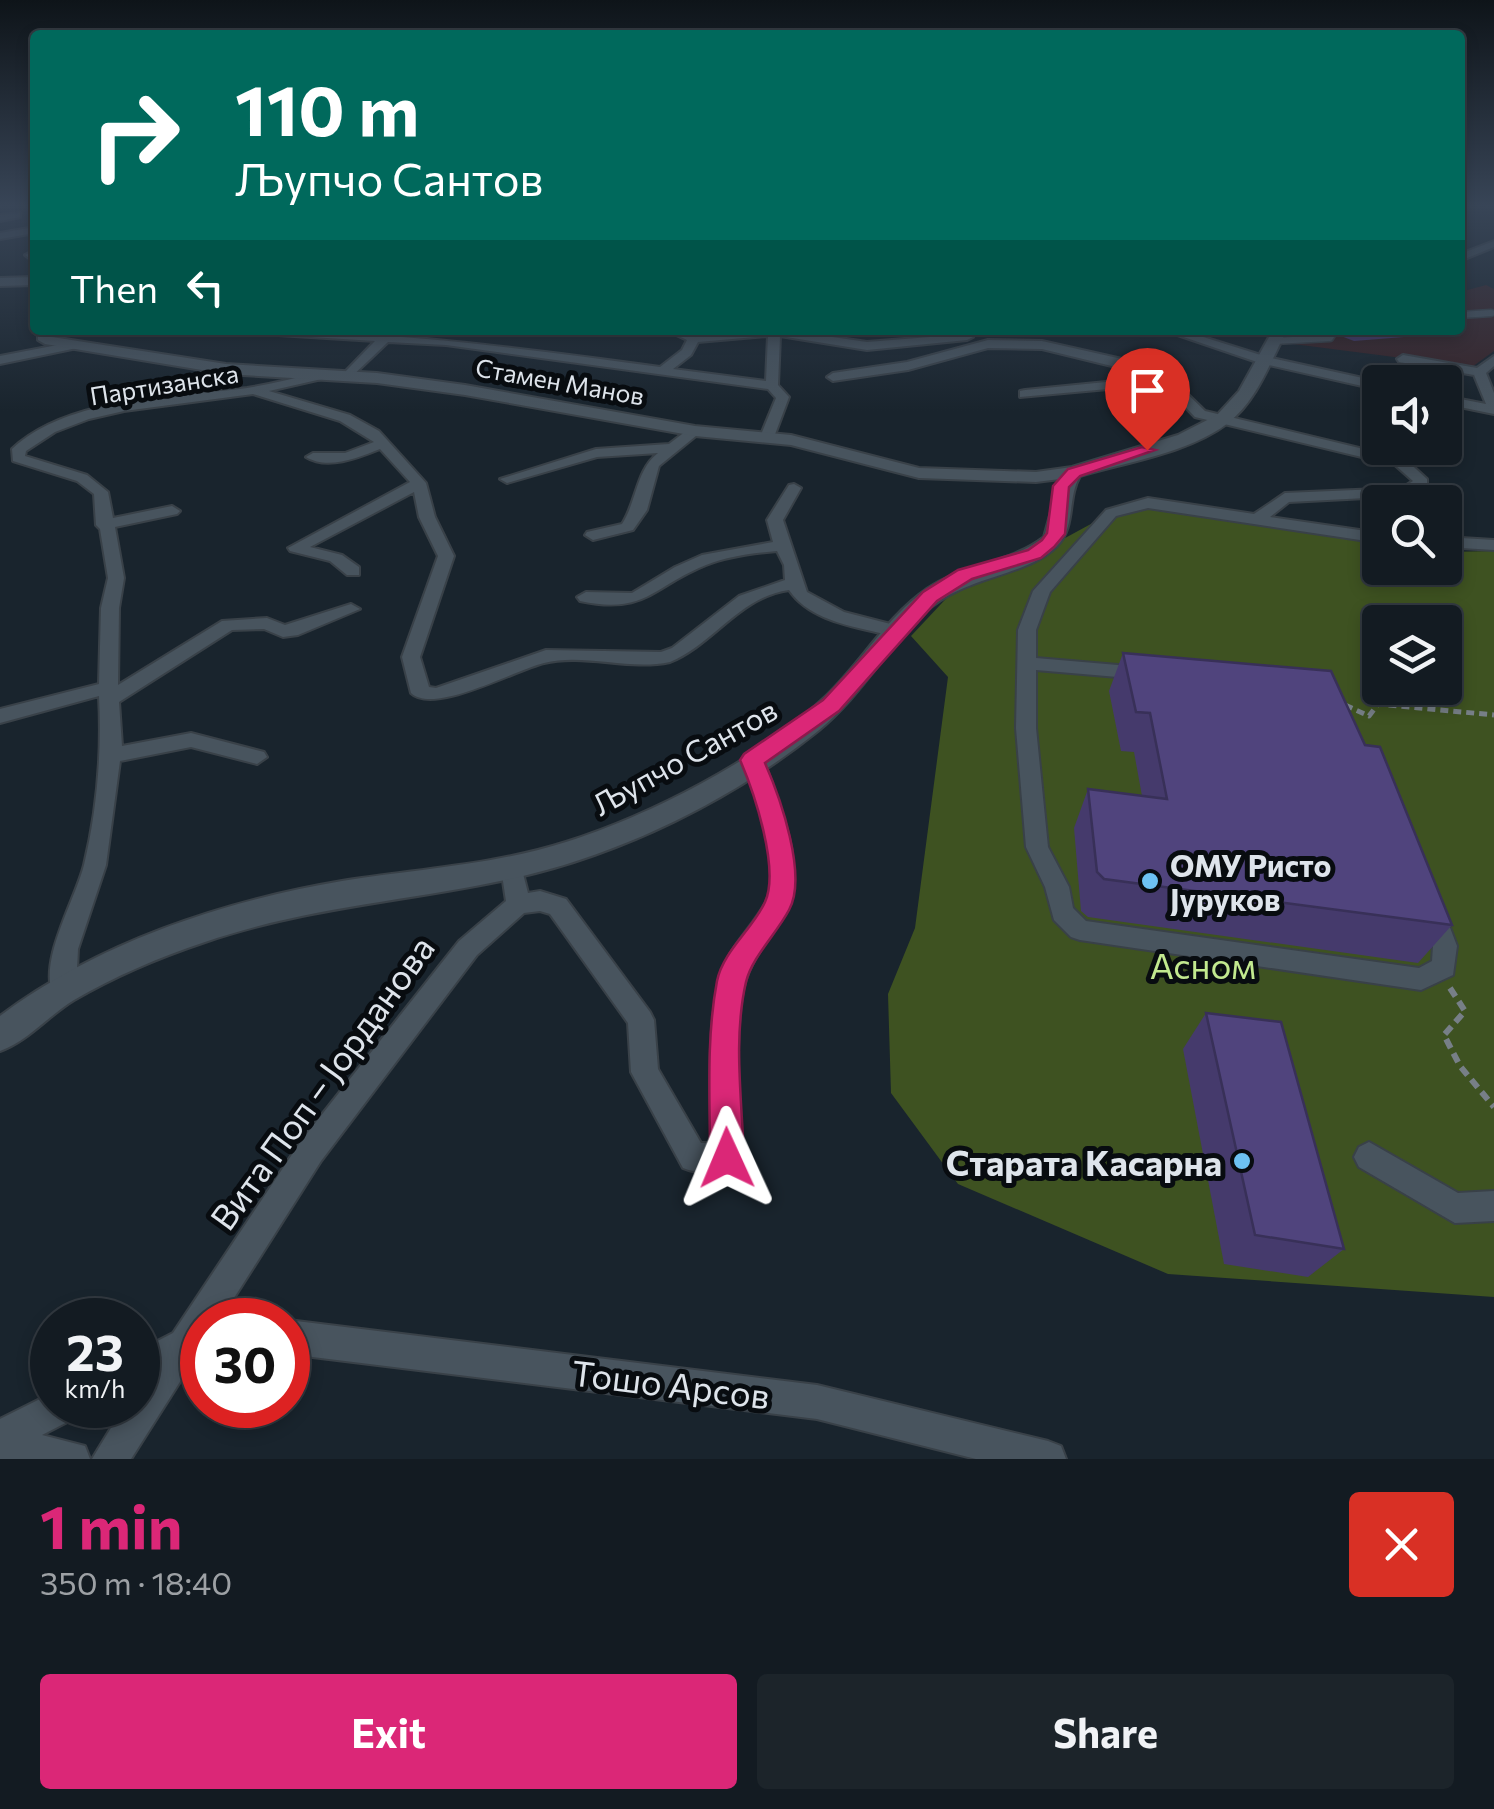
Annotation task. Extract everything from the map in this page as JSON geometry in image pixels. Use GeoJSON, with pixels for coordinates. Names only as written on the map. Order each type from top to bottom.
{"type":"FeatureCollection","features":[{"type":"Feature","properties":{"kind":"street"},"geometry":{"type":"LineString","coordinates":[[0,282],[30,281]]}},
{"type":"Feature","properties":{"kind":"street","name":"Стамен Манов"},"geometry":{"type":"LineString","coordinates":[[45,335],[45,340],[73,346],[110,348],[226,369],[348,376],[500,395],[695,431],[824,448],[907,471],[995,477],[1074,472],[1184,439],[1223,419]]}},
{"type":"Feature","properties":{"kind":"street"},"geometry":{"type":"LineString","coordinates":[[347,335],[772,386],[783,397],[767,438]]}},
{"type":"Feature","properties":{"kind":"street"},"geometry":{"type":"LineString","coordinates":[[684,335],[694,339],[734,335]]}},
{"type":"Feature","properties":{"kind":"street"},"geometry":{"type":"LineString","coordinates":[[772,386],[774,335]]}},
{"type":"Feature","properties":{"kind":"street"},"geometry":{"type":"LineString","coordinates":[[799,335],[867,346],[987,336],[1143,365],[1171,379],[1200,414],[1400,462],[1422,482],[1405,492],[1285,498],[1254,521]]}},
{"type":"Feature","properties":{"kind":"street"},"geometry":{"type":"LineString","coordinates":[[1185,335],[1264,360],[1362,382]]}},
{"type":"Feature","properties":{"kind":"street"},"geometry":{"type":"LineString","coordinates":[[1223,419],[1246,393],[1277,336]]}},
{"type":"Feature","properties":{"kind":"street"},"geometry":{"type":"LineString","coordinates":[[348,376],[386,337]]}},
{"type":"Feature","properties":{"kind":"street"},"geometry":{"type":"LineString","coordinates":[[662,372],[687,352],[694,339]]}},
{"type":"Feature","properties":{"kind":"street"},"geometry":{"type":"LineString","coordinates":[[833,377],[908,366],[978,345],[1042,345]]}},
{"type":"Feature","properties":{"kind":"street"},"geometry":{"type":"LineString","coordinates":[[0,360],[73,346]]}},
{"type":"Feature","properties":{"kind":"street"},"geometry":{"type":"LineString","coordinates":[[1403,359],[1479,372],[1494,360]]}},
{"type":"Feature","properties":{"kind":"street"},"geometry":{"type":"LineString","coordinates":[[1479,372],[1494,409]]}},
{"type":"Feature","properties":{"kind":"street","name":"Партизанска"},"geometry":{"type":"LineString","coordinates":[[9,450],[48,431],[118,410],[258,392],[322,375]]}},
{"type":"Feature","properties":{"kind":"street"},"geometry":{"type":"LineString","coordinates":[[1025,394],[1171,379]]}},
{"type":"Feature","properties":{"kind":"street"},"geometry":{"type":"LineString","coordinates":[[258,392],[356,423],[419,483],[427,517],[446,556],[411,657],[416,688],[424,694],[438,694],[546,656],[664,658],[678,652],[750,594],[794,584]]}},
{"type":"Feature","properties":{"kind":"street"},"geometry":{"type":"LineString","coordinates":[[1462,403],[1494,409]]}},
{"type":"Feature","properties":{"kind":"street"},"geometry":{"type":"LineString","coordinates":[[593,534],[628,528],[639,510],[652,464],[695,431]]}},
{"type":"Feature","properties":{"kind":"street"},"geometry":{"type":"LineString","coordinates":[[313,457],[351,456],[381,444]]}},
{"type":"Feature","properties":{"kind":"street"},"geometry":{"type":"LineString","coordinates":[[507,479],[596,452],[668,448]]}},
{"type":"Feature","properties":{"kind":"street"},"geometry":{"type":"LineString","coordinates":[[9,450],[30,464],[94,485],[104,502],[104,525],[116,578],[110,608],[110,756],[94,865],[66,949],[62,990]]}},
{"type":"Feature","properties":{"kind":"street"},"geometry":{"type":"LineString","coordinates":[[1054,578],[1035,554],[1056,534],[1061,486],[1074,472]]}},
{"type":"Feature","properties":{"kind":"street"},"geometry":{"type":"LineString","coordinates":[[995,477],[1044,496],[1059,511]]}},
{"type":"Feature","properties":{"kind":"street"},"geometry":{"type":"LineString","coordinates":[[353,571],[336,558],[296,548],[419,483]]}},
{"type":"Feature","properties":{"kind":"street"},"geometry":{"type":"LineString","coordinates":[[794,488],[774,520],[792,565],[794,584],[803,600],[896,632]]}},
{"type":"Feature","properties":{"kind":"street"},"geometry":{"type":"LineString","coordinates":[[1362,536],[1148,503],[1111,513],[1034,603],[1027,630],[1026,728],[1037,847],[1057,887],[1062,913],[1073,927],[1421,980],[1439,973],[1445,946],[1420,881]]}},
{"type":"Feature","properties":{"kind":"street"},"geometry":{"type":"LineString","coordinates":[[104,525],[172,511]]}},
{"type":"Feature","properties":{"kind":"street"},"geometry":{"type":"LineString","coordinates":[[1462,543],[1494,545]]}},
{"type":"Feature","properties":{"kind":"street"},"geometry":{"type":"LineString","coordinates":[[586,597],[633,602],[700,561],[782,546]]}},
{"type":"Feature","properties":{"kind":"street","name":"Љупчо Сантов"},"geometry":{"type":"LineString","coordinates":[[0,1036],[62,990],[218,924],[335,895],[512,868],[573,851],[663,812],[752,760],[831,706],[930,596],[965,574],[1035,554]]}},
{"type":"Feature","properties":{"kind":"street"},"geometry":{"type":"LineString","coordinates":[[1,716],[111,693],[228,625],[267,623],[283,631],[350,610]]}},
{"type":"Feature","properties":{"kind":"street"},"geometry":{"type":"LineString","coordinates":[[1028,662],[1162,675]]}},
{"type":"Feature","properties":{"kind":"street"},"geometry":{"type":"LineString","coordinates":[[110,756],[190,740],[257,757]]}},
{"type":"Feature","properties":{"kind":"street"},"geometry":{"type":"LineString","coordinates":[[512,868],[518,904],[540,900],[558,906],[642,1020],[645,1072],[694,1158],[727,1158],[725,1031],[732,976],[779,904],[784,876],[765,789],[752,760]]}},
{"type":"Feature","properties":{"kind":"street","name":"Вита Поп – Јорданова"},"geometry":{"type":"LineString","coordinates":[[222,1298],[311,1151],[468,948],[518,904]]}},
{"type":"Feature","properties":{"kind":"street"},"geometry":{"type":"LineString","coordinates":[[1369,1157],[1456,1208],[1494,1206]]}},
{"type":"Feature","properties":{"kind":"street","name":"Тошо Арсов"},"geometry":{"type":"LineString","coordinates":[[310,1340],[818,1402],[1048,1459]]}},
{"type":"Feature","properties":{"kind":"street","name":"Вита Поп – Јорданова"},"geometry":{"type":"LineString","coordinates":[[110,1459],[180,1363]]}},
{"type":"Feature","properties":{"kind":"street"},"geometry":{"type":"LineString","coordinates":[[0,1441],[30,1425]]}},
{"type":"Feature","properties":{"kind":"street"},"geometry":{"type":"LineString","coordinates":[[0,1441],[72,1459]]}},
{"type":"Feature","properties":{"kind":"lane"},"geometry":{"type":"LineString","coordinates":[[1465,315],[1494,313]]}},
{"type":"Feature","properties":{"kind":"lane"},"geometry":{"type":"LineString","coordinates":[[1277,336],[1314,341],[1332,335]]}},
{"type":"Feature","properties":{"kind":"path"},"geometry":{"type":"LineString","coordinates":[[1337,704],[1356,707],[1369,716],[1378,704],[1494,713]]}},
{"type":"Feature","properties":{"kind":"path"},"geometry":{"type":"LineString","coordinates":[[1439,973],[1465,1011],[1444,1036],[1460,1066],[1494,1107]]}},
{"type":"Feature","properties":{"kind":"shaded area"},"geometry":{"type":"Polygon","coordinates":[[[1486,285],[1494,289],[1494,351],[1472,367],[1293,344],[1294,335],[1465,335],[1465,291],[1486,285]]]}},
{"type":"Feature","properties":{"kind":"green space","name":"Асном"},"geometry":{"type":"Polygon","coordinates":[[[1138,508],[1362,540],[1362,585],[1462,585],[1462,552],[1494,551],[1494,1297],[1168,1274],[958,1184],[891,1093],[888,994],[915,928],[948,677],[911,636],[956,588],[999,574],[1111,513],[1138,508]]]}},
{"type":"Feature","properties":{"kind":"building"},"geometry":{"type":"Polygon","coordinates":[[[1123,653],[1331,671],[1365,745],[1380,747],[1452,925],[1104,879],[1097,872],[1088,789],[1167,799],[1150,713],[1136,712],[1123,653]]]}},
{"type":"Feature","properties":{"kind":"building"},"geometry":{"type":"Polygon","coordinates":[[[1206,1013],[1281,1022],[1344,1249],[1255,1235],[1206,1013]]]}},
{"type":"Feature","properties":{"kind":"place","name":"ОМУ Ристо Јуруков"},"geometry":{"type":"Point","coordinates":[1150,881]}},
{"type":"Feature","properties":{"kind":"place","name":"Старата Касарна"},"geometry":{"type":"Point","coordinates":[1242,1161]}},
{"type":"Feature","properties":{"kind":"route"},"geometry":{"type":"LineString","coordinates":[[727,1158],[725,1031],[732,976],[779,904],[784,876],[765,789],[752,760],[831,706],[930,596],[965,574],[1035,554],[1048,544],[1056,534],[1061,486],[1074,472],[1147,450]]}}]}
